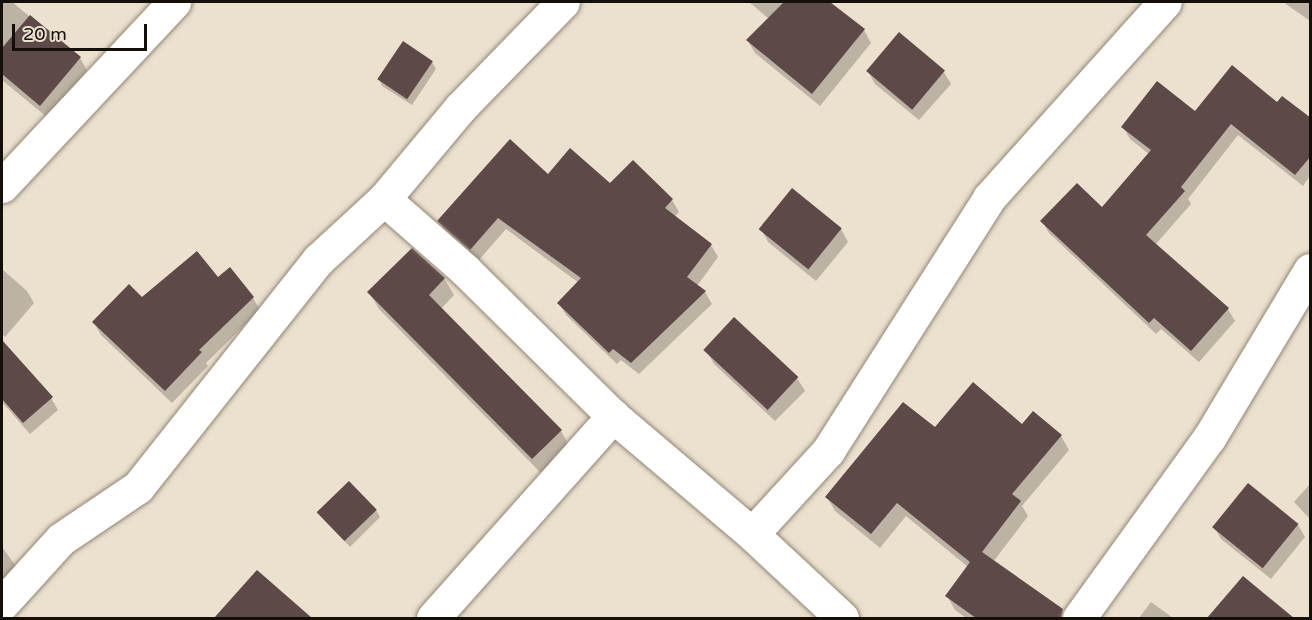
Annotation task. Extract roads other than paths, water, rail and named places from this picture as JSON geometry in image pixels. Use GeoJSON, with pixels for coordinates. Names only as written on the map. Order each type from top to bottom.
{"type":"FeatureCollection","features":[{"type":"Feature","properties":{"kind":"street"},"geometry":{"type":"LineString","coordinates":[[2,186],[174,2]]}},
{"type":"Feature","properties":{"kind":"street"},"geometry":{"type":"LineString","coordinates":[[2,604],[61,539],[138,487],[318,260],[384,199],[461,107],[563,2]]}},
{"type":"Feature","properties":{"kind":"street"},"geometry":{"type":"LineString","coordinates":[[752,534],[828,451],[989,198],[1165,2]]}},
{"type":"Feature","properties":{"kind":"street"},"geometry":{"type":"LineString","coordinates":[[384,199],[465,270],[613,416],[752,534],[842,618]]}},
{"type":"Feature","properties":{"kind":"street"},"geometry":{"type":"LineString","coordinates":[[1079,618],[1209,438],[1311,270]]}},
{"type":"Feature","properties":{"kind":"street"},"geometry":{"type":"LineString","coordinates":[[433,618],[613,416]]}}]}
